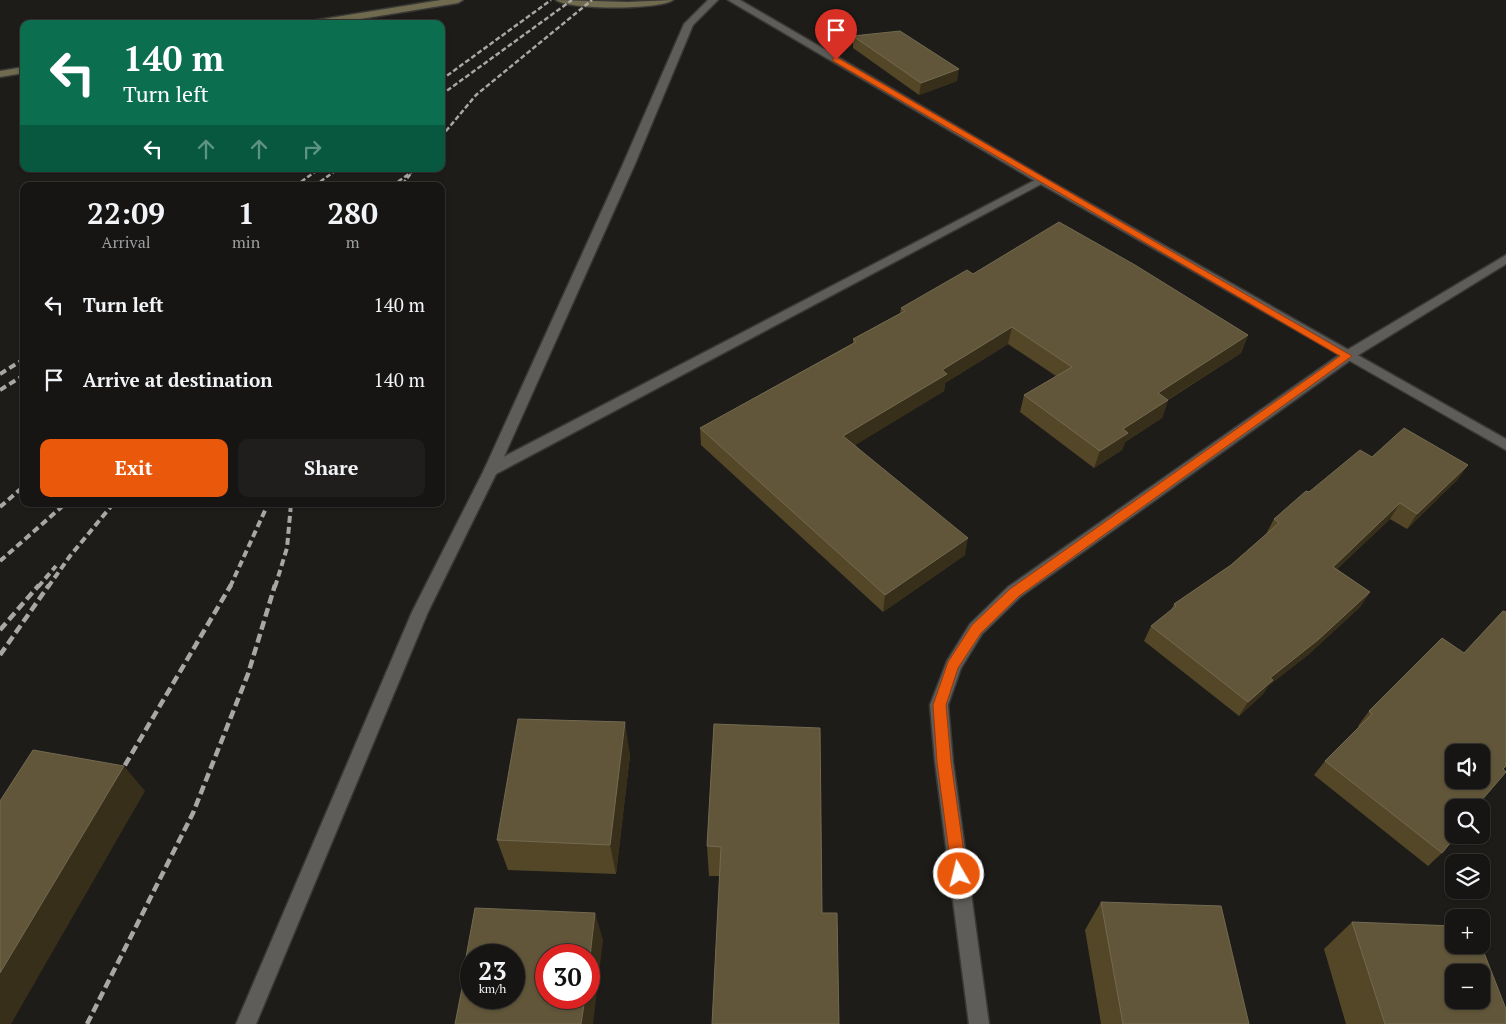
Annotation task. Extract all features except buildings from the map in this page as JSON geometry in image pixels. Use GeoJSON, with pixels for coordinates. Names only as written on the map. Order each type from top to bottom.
{"type":"FeatureCollection","features":[{"type":"Feature","properties":{"kind":"main road"},"geometry":{"type":"LineString","coordinates":[[336,20],[458,0]]}},
{"type":"Feature","properties":{"kind":"main road"},"geometry":{"type":"LineString","coordinates":[[561,0],[588,4],[627,4],[668,0]]}},
{"type":"Feature","properties":{"kind":"main road"},"geometry":{"type":"LineString","coordinates":[[0,74],[20,71]]}},
{"type":"Feature","properties":{"kind":"street"},"geometry":{"type":"LineString","coordinates":[[246,1024],[420,612],[491,470],[629,164],[689,24],[713,0]]}},
{"type":"Feature","properties":{"kind":"street"},"geometry":{"type":"LineString","coordinates":[[733,0],[1041,180],[1506,445]]}},
{"type":"Feature","properties":{"kind":"street"},"geometry":{"type":"LineString","coordinates":[[491,470],[1041,180]]}},
{"type":"Feature","properties":{"kind":"street"},"geometry":{"type":"LineString","coordinates":[[979,1024],[944,762],[939,705],[952,666],[976,629],[1014,592],[1347,356],[1506,259]]}},
{"type":"Feature","properties":{"kind":"railway"},"geometry":{"type":"LineString","coordinates":[[445,77],[551,0]]}},
{"type":"Feature","properties":{"kind":"railway"},"geometry":{"type":"LineString","coordinates":[[445,92],[572,0]]}},
{"type":"Feature","properties":{"kind":"railway"},"geometry":{"type":"LineString","coordinates":[[445,132],[476,95],[592,0]]}},
{"type":"Feature","properties":{"kind":"railway"},"geometry":{"type":"LineString","coordinates":[[301,182],[315,172]]}},
{"type":"Feature","properties":{"kind":"railway"},"geometry":{"type":"LineString","coordinates":[[320,182],[334,172]]}},
{"type":"Feature","properties":{"kind":"railway"},"geometry":{"type":"LineString","coordinates":[[398,182],[412,172]]}},
{"type":"Feature","properties":{"kind":"railway"},"geometry":{"type":"LineString","coordinates":[[404,182],[412,172]]}},
{"type":"Feature","properties":{"kind":"railway"},"geometry":{"type":"LineString","coordinates":[[0,374],[20,362]]}},
{"type":"Feature","properties":{"kind":"railway"},"geometry":{"type":"LineString","coordinates":[[0,390],[20,378]]}},
{"type":"Feature","properties":{"kind":"railway"},"geometry":{"type":"LineString","coordinates":[[0,507],[20,490]]}},
{"type":"Feature","properties":{"kind":"railway"},"geometry":{"type":"LineString","coordinates":[[0,561],[62,507]]}},
{"type":"Feature","properties":{"kind":"railway"},"geometry":{"type":"LineString","coordinates":[[48,587],[70,556],[111,507]]}},
{"type":"Feature","properties":{"kind":"railway"},"geometry":{"type":"LineString","coordinates":[[231,586],[267,507]]}},
{"type":"Feature","properties":{"kind":"railway"},"geometry":{"type":"LineString","coordinates":[[275,587],[287,548],[291,507]]}},
{"type":"Feature","properties":{"kind":"railway"},"geometry":{"type":"LineString","coordinates":[[38,587],[56,566]]}},
{"type":"Feature","properties":{"kind":"railway"},"geometry":{"type":"LineString","coordinates":[[0,630],[39,585]]}},
{"type":"Feature","properties":{"kind":"railway"},"geometry":{"type":"LineString","coordinates":[[0,655],[49,585]]}},
{"type":"Feature","properties":{"kind":"railway"},"geometry":{"type":"LineString","coordinates":[[87,1024],[193,813],[248,674],[275,585]]}},
{"type":"Feature","properties":{"kind":"railway"},"geometry":{"type":"LineString","coordinates":[[118,777],[231,586]]}},
{"type":"Feature","properties":{"kind":"route"},"geometry":{"type":"LineString","coordinates":[[836,60],[1347,356],[1014,592],[976,629],[952,666],[939,705],[944,762],[959,874]]}}]}
